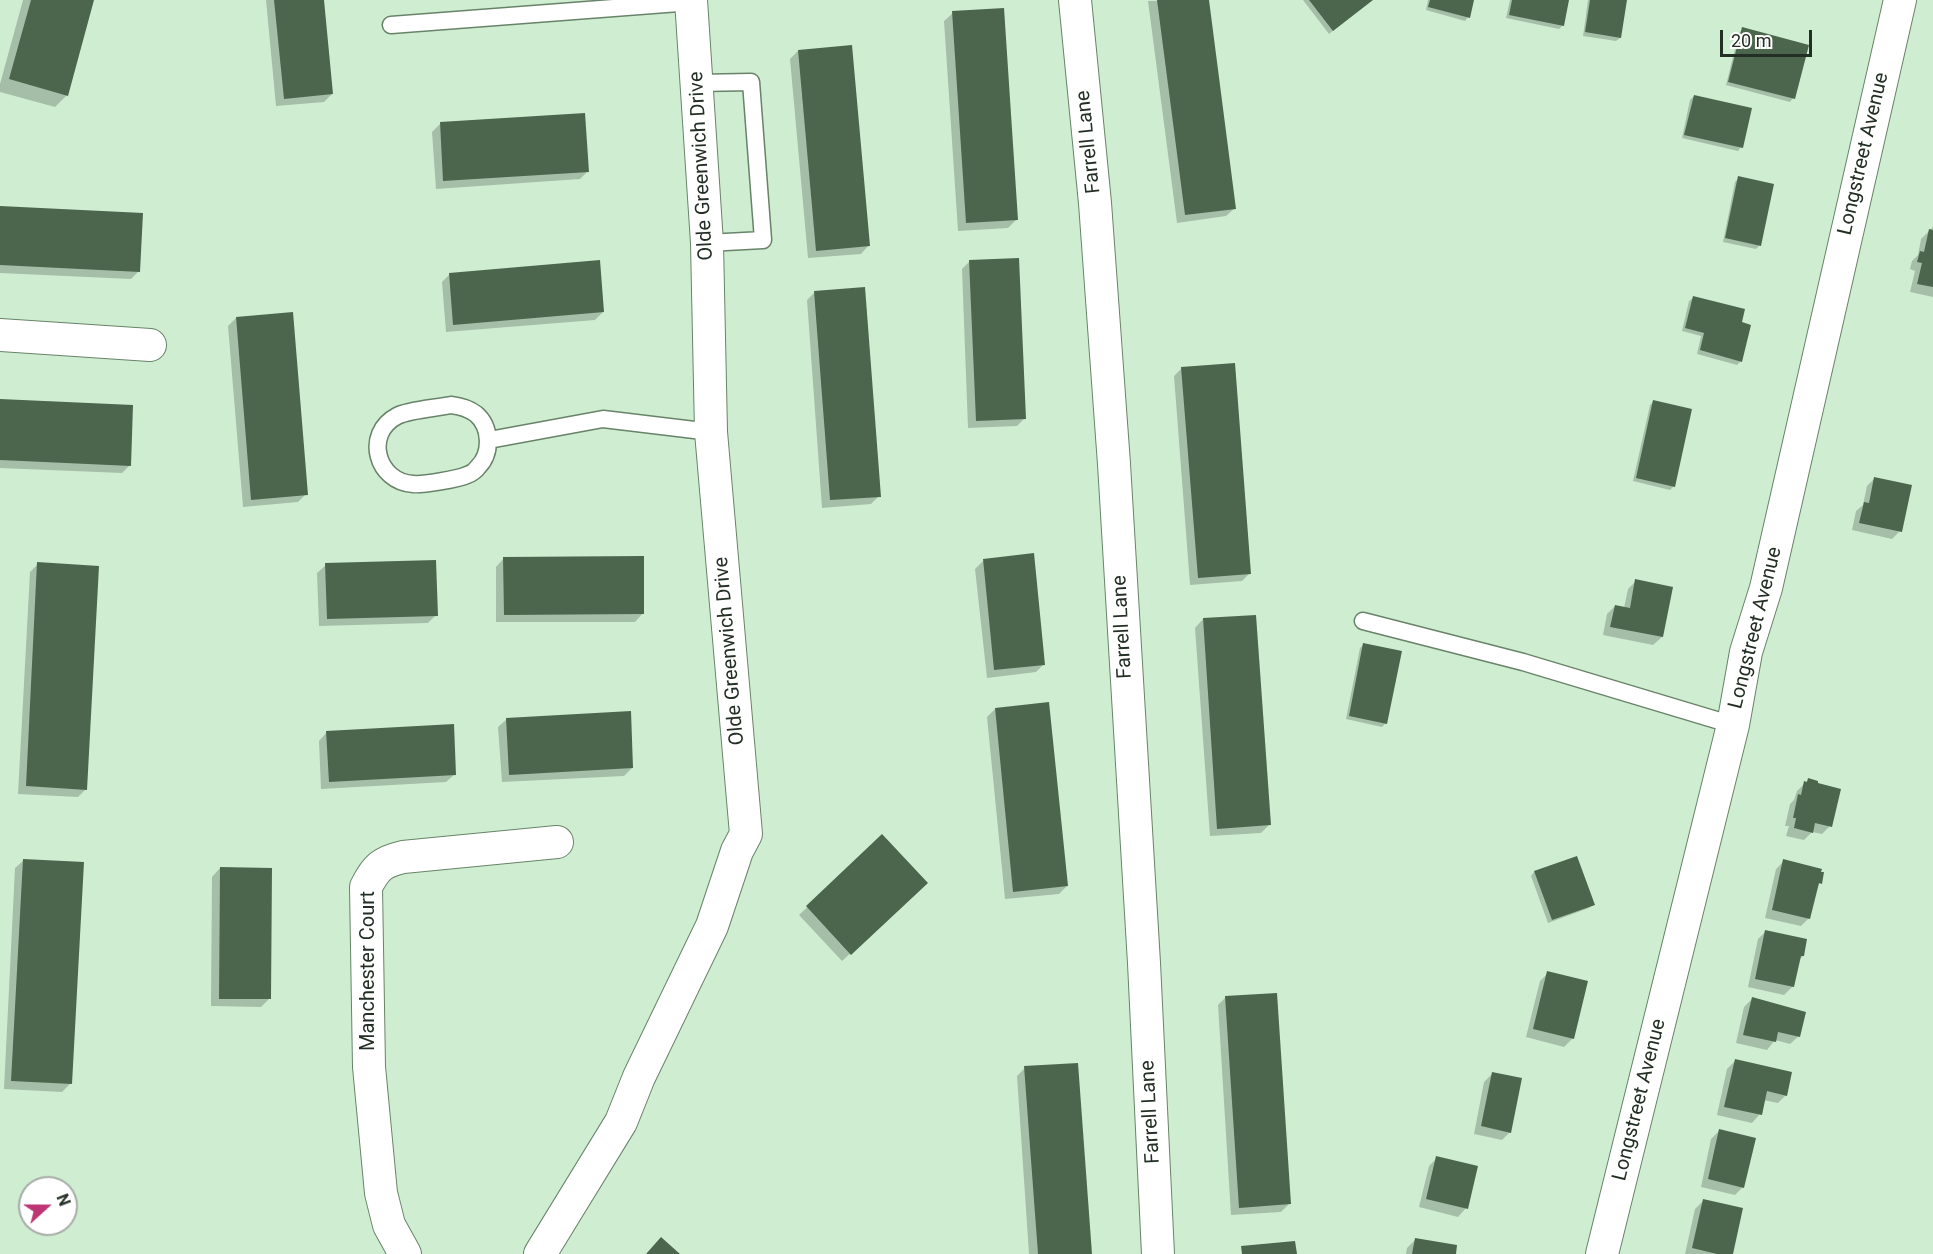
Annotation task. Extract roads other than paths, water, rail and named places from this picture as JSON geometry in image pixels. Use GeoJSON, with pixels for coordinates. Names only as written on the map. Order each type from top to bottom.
{"type":"FeatureCollection","features":[{"type":"Feature","properties":{"kind":"street","name":"Farrell Lane"},"geometry":{"type":"LineString","coordinates":[[1075,0],[1095,203],[1114,464],[1158,1254]]}},
{"type":"Feature","properties":{"kind":"street","name":"Longstreet Avenue"},"geometry":{"type":"LineString","coordinates":[[1602,1254],[1733,725],[1746,652],[1766,588],[1900,0]]}},
{"type":"Feature","properties":{"kind":"street","name":"Olde Greenwich Drive"},"geometry":{"type":"LineString","coordinates":[[540,1254],[621,1122],[639,1077],[712,926],[737,851],[746,834],[711,432],[707,243],[697,83],[699,1]]}},
{"type":"Feature","properties":{"kind":"street"},"geometry":{"type":"LineString","coordinates":[[0,335],[150,345]]}},
{"type":"Feature","properties":{"kind":"street","name":"Manchester Court"},"geometry":{"type":"LineString","coordinates":[[405,1254],[389,1225],[380,1182],[369,1067],[366,887],[373,872],[380,866],[403,856],[556,842]]}},
{"type":"Feature","properties":{"kind":"lane"},"geometry":{"type":"LineString","coordinates":[[392,25],[699,1]]}},
{"type":"Feature","properties":{"kind":"lane"},"geometry":{"type":"LineString","coordinates":[[697,83],[751,82],[763,240],[707,243]]}},
{"type":"Feature","properties":{"kind":"lane"},"geometry":{"type":"LineString","coordinates":[[450,405],[464,407],[477,415],[485,426],[489,440],[487,454],[479,466],[468,475],[416,485],[402,483],[389,475],[381,464],[378,450],[379,436],[387,424],[398,415],[450,405]]}},
{"type":"Feature","properties":{"kind":"lane"},"geometry":{"type":"LineString","coordinates":[[489,440],[603,419],[711,432]]}},
{"type":"Feature","properties":{"kind":"lane"},"geometry":{"type":"LineString","coordinates":[[1363,621],[1523,662],[1733,725]]}}]}
